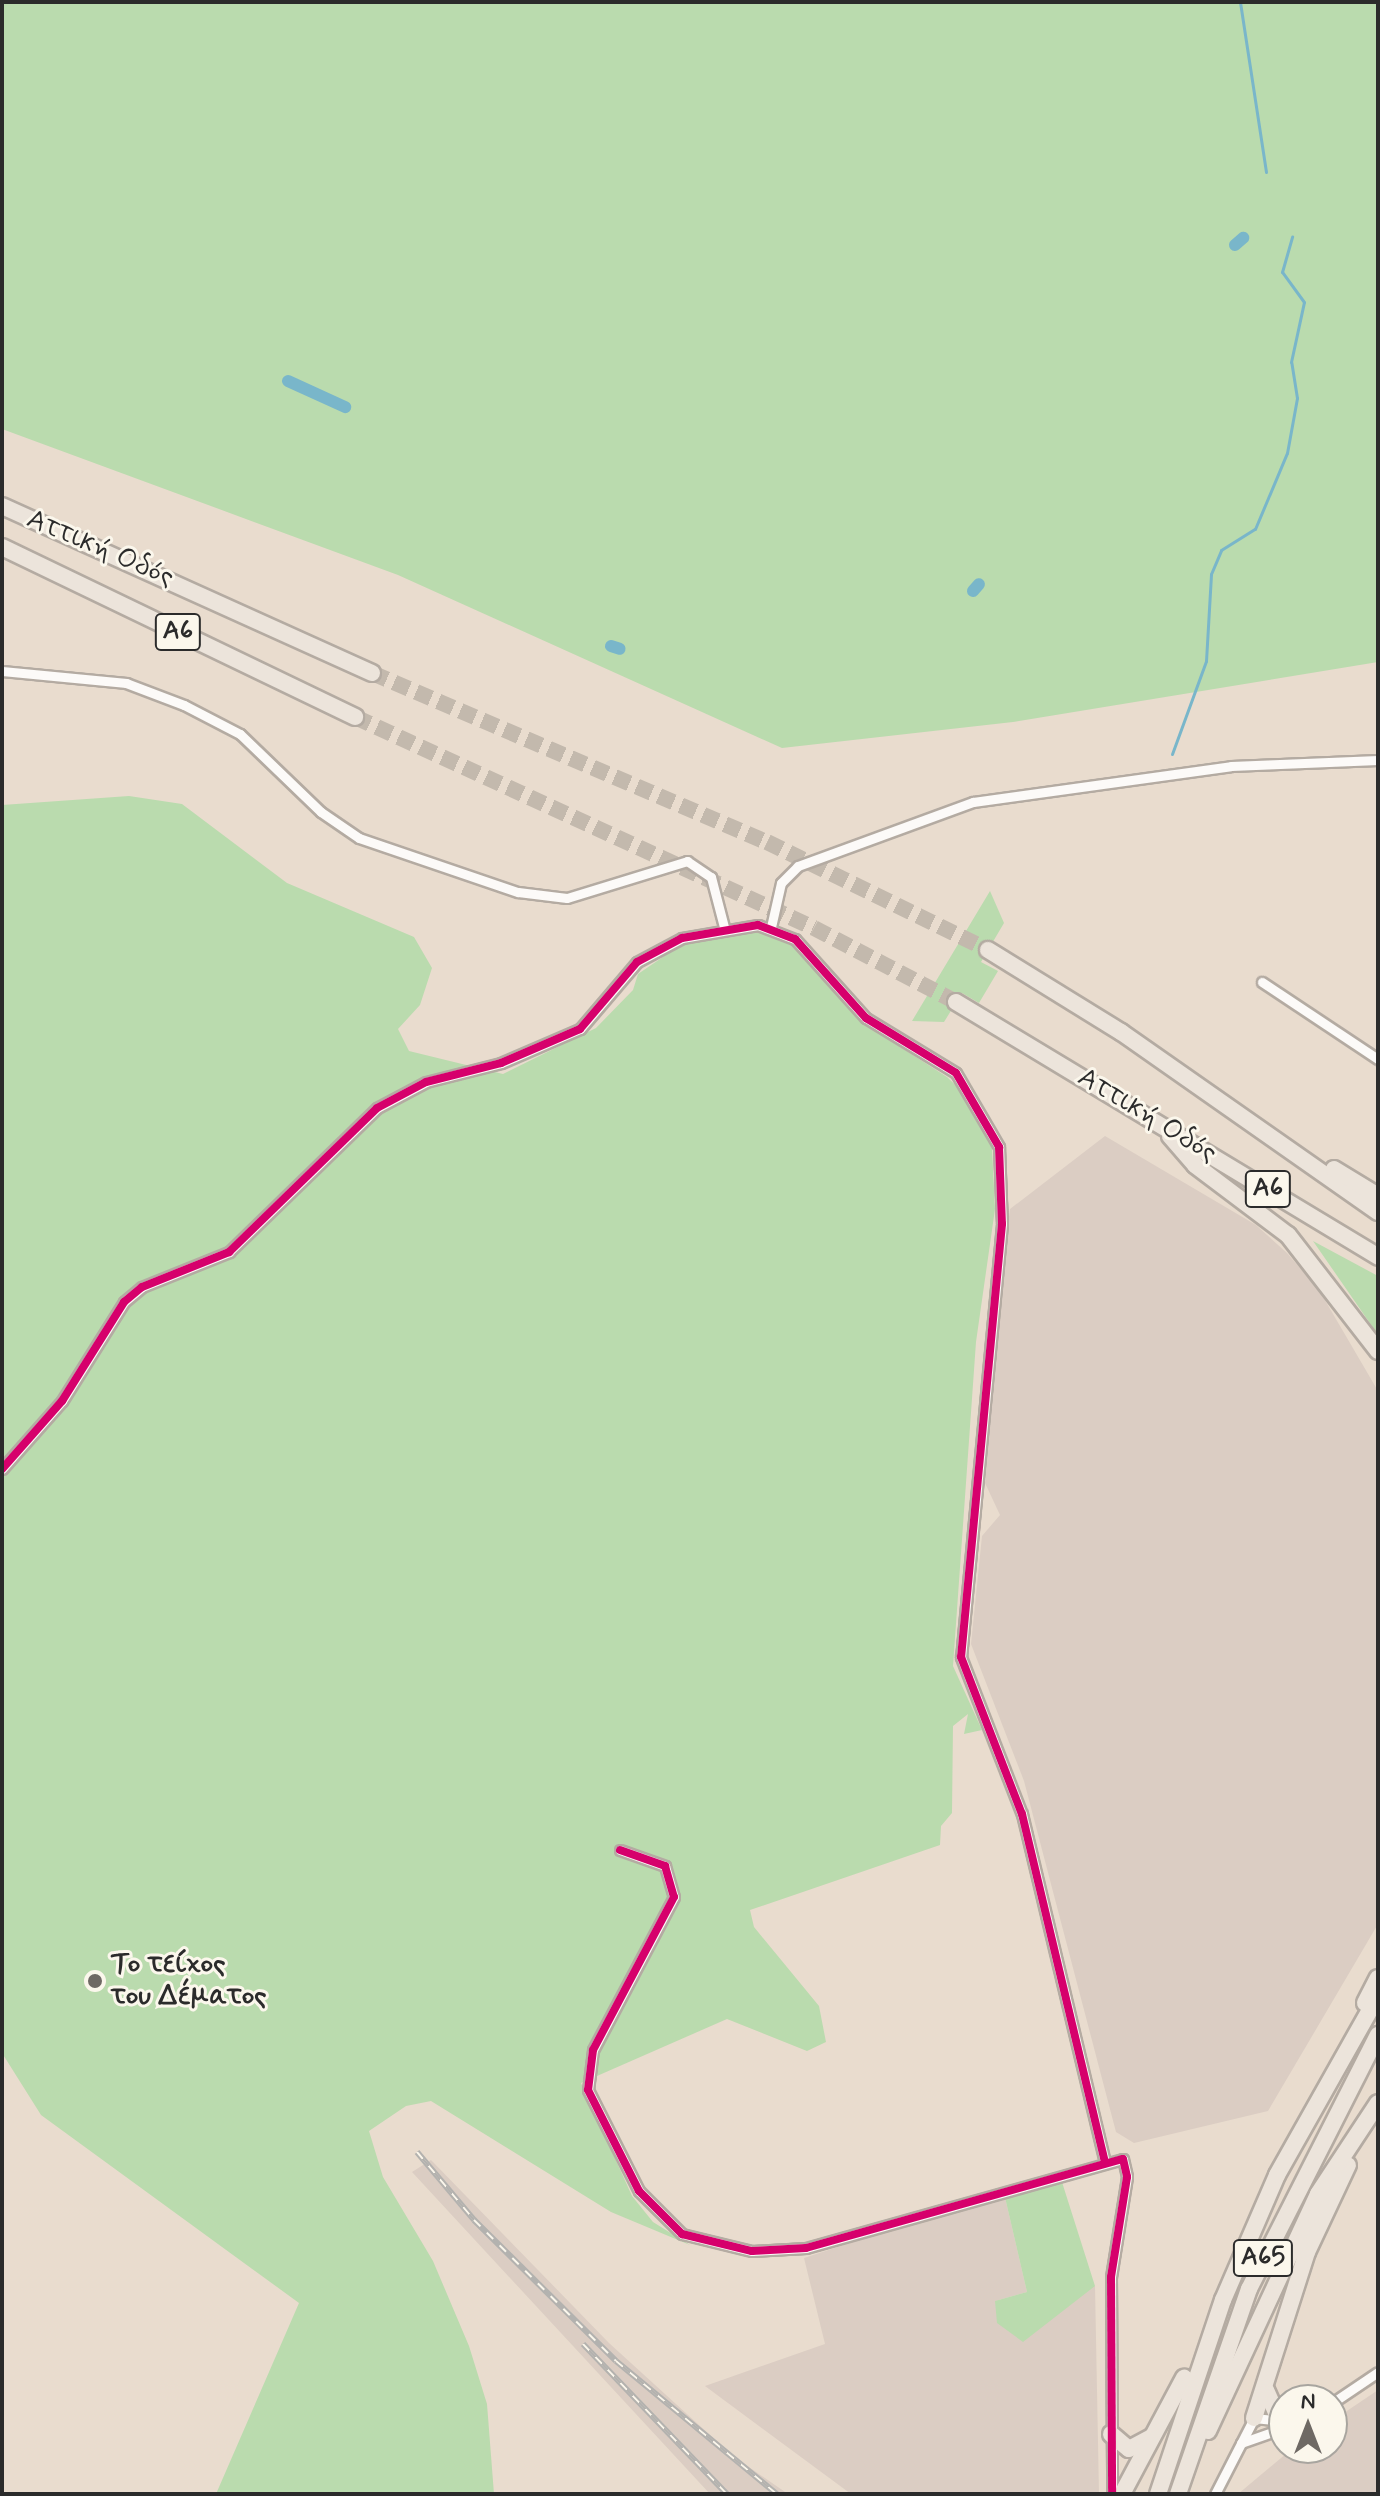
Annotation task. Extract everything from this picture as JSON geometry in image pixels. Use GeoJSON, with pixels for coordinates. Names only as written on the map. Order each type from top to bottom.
{"type":"FeatureCollection","features":[{"type":"Feature","properties":{"kind":"highway","name":"Αττική Οδός"},"geometry":{"type":"LineString","coordinates":[[2,506],[372,673]]}},
{"type":"Feature","properties":{"kind":"highway","name":"Αττική Οδός"},"geometry":{"type":"LineString","coordinates":[[2,547],[355,717]]}},
{"type":"Feature","properties":{"kind":"highway","name":"Αττική Οδός"},"geometry":{"type":"LineString","coordinates":[[988,950],[1253,1122],[1378,1212]]}},
{"type":"Feature","properties":{"kind":"highway","name":"Αττική Οδός"},"geometry":{"type":"LineString","coordinates":[[956,1002],[1378,1257]]}},
{"type":"Feature","properties":{"kind":"highway"},"geometry":{"type":"LineString","coordinates":[[1157,1122],[1195,1165],[1288,1235],[1378,1351]]}},
{"type":"Feature","properties":{"kind":"highway"},"geometry":{"type":"LineString","coordinates":[[1253,1122],[1378,1196]]}},
{"type":"Feature","properties":{"kind":"highway"},"geometry":{"type":"LineString","coordinates":[[1341,2064],[1378,1978]]}},
{"type":"Feature","properties":{"kind":"highway","name":"Α65"},"geometry":{"type":"LineString","coordinates":[[1158,2494],[1250,2241],[1378,1996]]}},
{"type":"Feature","properties":{"kind":"highway","name":"Α65"},"geometry":{"type":"LineString","coordinates":[[1179,2494],[1249,2289],[1378,2035]]}},
{"type":"Feature","properties":{"kind":"highway"},"geometry":{"type":"LineString","coordinates":[[1179,2494],[1300,2227],[1378,2106]]}},
{"type":"Feature","properties":{"kind":"highway"},"geometry":{"type":"LineString","coordinates":[[1254,2418],[1266,2390],[1315,2232],[1378,2106]]}},
{"type":"Feature","properties":{"kind":"highway"},"geometry":{"type":"LineString","coordinates":[[1122,2494],[1161,2427],[1227,2271],[1250,2241]]}},
{"type":"Feature","properties":{"kind":"highway"},"geometry":{"type":"LineString","coordinates":[[1266,2390],[1268,2394]]}},
{"type":"Feature","properties":{"kind":"highway"},"geometry":{"type":"LineString","coordinates":[[1111,2434],[1121,2447],[1137,2448],[1161,2427]]}},
{"type":"Feature","properties":{"kind":"street"},"geometry":{"type":"LineString","coordinates":[[2,671],[95,678],[157,693],[240,734],[321,812],[359,838],[530,895],[567,898],[687,861],[711,877],[724,927]]}},
{"type":"Feature","properties":{"kind":"street"},"geometry":{"type":"LineString","coordinates":[[771,927],[781,883],[798,866],[973,802],[1231,766],[1378,760]]}},
{"type":"Feature","properties":{"kind":"street"},"geometry":{"type":"LineString","coordinates":[[2,1469],[62,1401],[124,1302],[142,1287],[229,1252],[377,1108],[426,1082],[550,1046],[606,1005],[642,958],[724,927],[771,927],[795,939],[866,1018],[956,1073],[999,1147],[1002,1224],[961,1657],[1022,1814],[1105,2163]]}},
{"type":"Feature","properties":{"kind":"street"},"geometry":{"type":"LineString","coordinates":[[1262,982],[1378,1059]]}},
{"type":"Feature","properties":{"kind":"street"},"geometry":{"type":"LineString","coordinates":[[620,1850],[665,1866],[674,1897],[593,2050],[588,2090],[639,2191],[682,2234],[741,2250],[806,2248],[1123,2159],[1127,2177],[1111,2277],[1112,2494]]}},
{"type":"Feature","properties":{"kind":"street"},"geometry":{"type":"LineString","coordinates":[[1348,2392],[1378,2372]]}},
{"type":"Feature","properties":{"kind":"street"},"geometry":{"type":"LineString","coordinates":[[1215,2494],[1254,2418],[1268,2421]]}},
{"type":"Feature","properties":{"kind":"street"},"geometry":{"type":"LineString","coordinates":[[1241,2443],[1268,2431]]}},
{"type":"Feature","properties":{"kind":"shaded area"},"geometry":{"type":"Polygon","coordinates":[[[1105,1136],[1256,1225],[1287,1253],[1319,1290],[1378,1391],[1378,1924],[1268,2111],[1134,2143],[1116,2132],[1024,1781],[971,1644],[982,1536],[1000,1515],[985,1483],[992,1347],[1010,1209],[1105,1136]]]}},
{"type":"Feature","properties":{"kind":"shaded area"},"geometry":{"type":"Polygon","coordinates":[[[431,2160],[609,2343],[733,2456],[788,2494],[710,2494],[412,2172],[431,2160]]]}},
{"type":"Feature","properties":{"kind":"shaded area"},"geometry":{"type":"Polygon","coordinates":[[[1004,2193],[1027,2292],[995,2301],[1095,2286],[1099,2494],[851,2494],[705,2386],[825,2344],[804,2258],[1004,2193]]]}},
{"type":"Feature","properties":{"kind":"shaded area"},"geometry":{"type":"Polygon","coordinates":[[[1378,2390],[1378,2494],[1238,2494],[1274,2464],[1348,2464],[1348,2410],[1378,2390]]]}},
{"type":"Feature","properties":{"kind":"green space"},"geometry":{"type":"Polygon","coordinates":[[[2,2],[1378,2],[1378,662],[1013,722],[782,748],[398,575],[2,429],[2,2]]]}},
{"type":"Feature","properties":{"kind":"green space"},"geometry":{"type":"Polygon","coordinates":[[[129,796],[182,804],[287,883],[414,937],[432,968],[420,1005],[398,1029],[409,1051],[503,1074],[596,1028],[633,990],[638,974],[682,944],[760,932],[790,939],[877,1032],[947,1077],[970,1099],[992,1148],[995,1209],[976,1342],[953,1666],[982,1730],[964,1734],[968,1714],[953,1726],[952,1813],[941,1826],[940,1845],[750,1910],[754,1927],[819,2006],[826,2042],[807,2051],[727,2019],[581,2083],[632,2196],[653,2222],[690,2245],[611,2212],[431,2101],[406,2106],[369,2131],[383,2177],[433,2261],[469,2346],[487,2404],[494,2494],[216,2494],[299,2303],[41,2115],[2,2053],[2,805],[129,796]]]}},
{"type":"Feature","properties":{"kind":"green space"},"geometry":{"type":"Polygon","coordinates":[[[990,891],[1004,923],[981,962],[998,971],[979,1003],[962,993],[944,1022],[912,1021],[990,891]]]}},
{"type":"Feature","properties":{"kind":"green space"},"geometry":{"type":"Polygon","coordinates":[[[1313,1241],[1378,1276],[1378,1335],[1367,1319],[1313,1241]]]}},
{"type":"Feature","properties":{"kind":"green space"},"geometry":{"type":"Polygon","coordinates":[[[1061,2179],[1095,2286],[1023,2342],[997,2323],[995,2301],[1027,2292],[1004,2193],[1061,2179]]]}},
{"type":"Feature","properties":{"kind":"waterway"},"geometry":{"type":"LineString","coordinates":[[1240,2],[1266,172]]}},
{"type":"Feature","properties":{"kind":"waterway"},"geometry":{"type":"LineString","coordinates":[[1172,754],[1206,661],[1211,574],[1221,550],[1255,529],[1287,453],[1297,398],[1291,362],[1304,302],[1282,272],[1292,236]]}},
{"type":"Feature","properties":{"kind":"waterway"},"geometry":{"type":"LineString","coordinates":[[1235,245],[1243,238]]}},
{"type":"Feature","properties":{"kind":"waterway"},"geometry":{"type":"LineString","coordinates":[[288,381],[345,407]]}},
{"type":"Feature","properties":{"kind":"waterway"},"geometry":{"type":"LineString","coordinates":[[973,591],[979,584]]}},
{"type":"Feature","properties":{"kind":"waterway"},"geometry":{"type":"LineString","coordinates":[[611,646],[620,649]]}},
{"type":"Feature","properties":{"kind":"tunnel"},"geometry":{"type":"LineString","coordinates":[[372,673],[767,842],[988,950]]}},
{"type":"Feature","properties":{"kind":"tunnel"},"geometry":{"type":"LineString","coordinates":[[355,717],[814,928],[956,1002]]}},
{"type":"Feature","properties":{"kind":"railway"},"geometry":{"type":"LineString","coordinates":[[417,2152],[474,2220],[616,2361],[777,2494]]}},
{"type":"Feature","properties":{"kind":"railway"},"geometry":{"type":"LineString","coordinates":[[583,2344],[727,2494]]}},
{"type":"Feature","properties":{"kind":"cycle path"},"geometry":{"type":"LineString","coordinates":[[2,1469],[62,1401],[124,1302],[142,1287],[229,1252],[377,1108],[426,1082],[501,1063],[580,1029],[637,962],[682,938],[758,925],[795,939],[866,1018],[956,1073],[999,1147],[1002,1224],[961,1657],[1022,1814],[1105,2163]]}},
{"type":"Feature","properties":{"kind":"cycle path"},"geometry":{"type":"LineString","coordinates":[[620,1850],[665,1866],[674,1897],[593,2050],[588,2090],[639,2191],[682,2234],[752,2251],[806,2248],[1123,2159],[1127,2177],[1111,2277],[1112,2494]]}},
{"type":"Feature","properties":{"kind":"place","name":"Το τείχος του Δέματος"},"geometry":{"type":"Point","coordinates":[95,1981]}}]}
